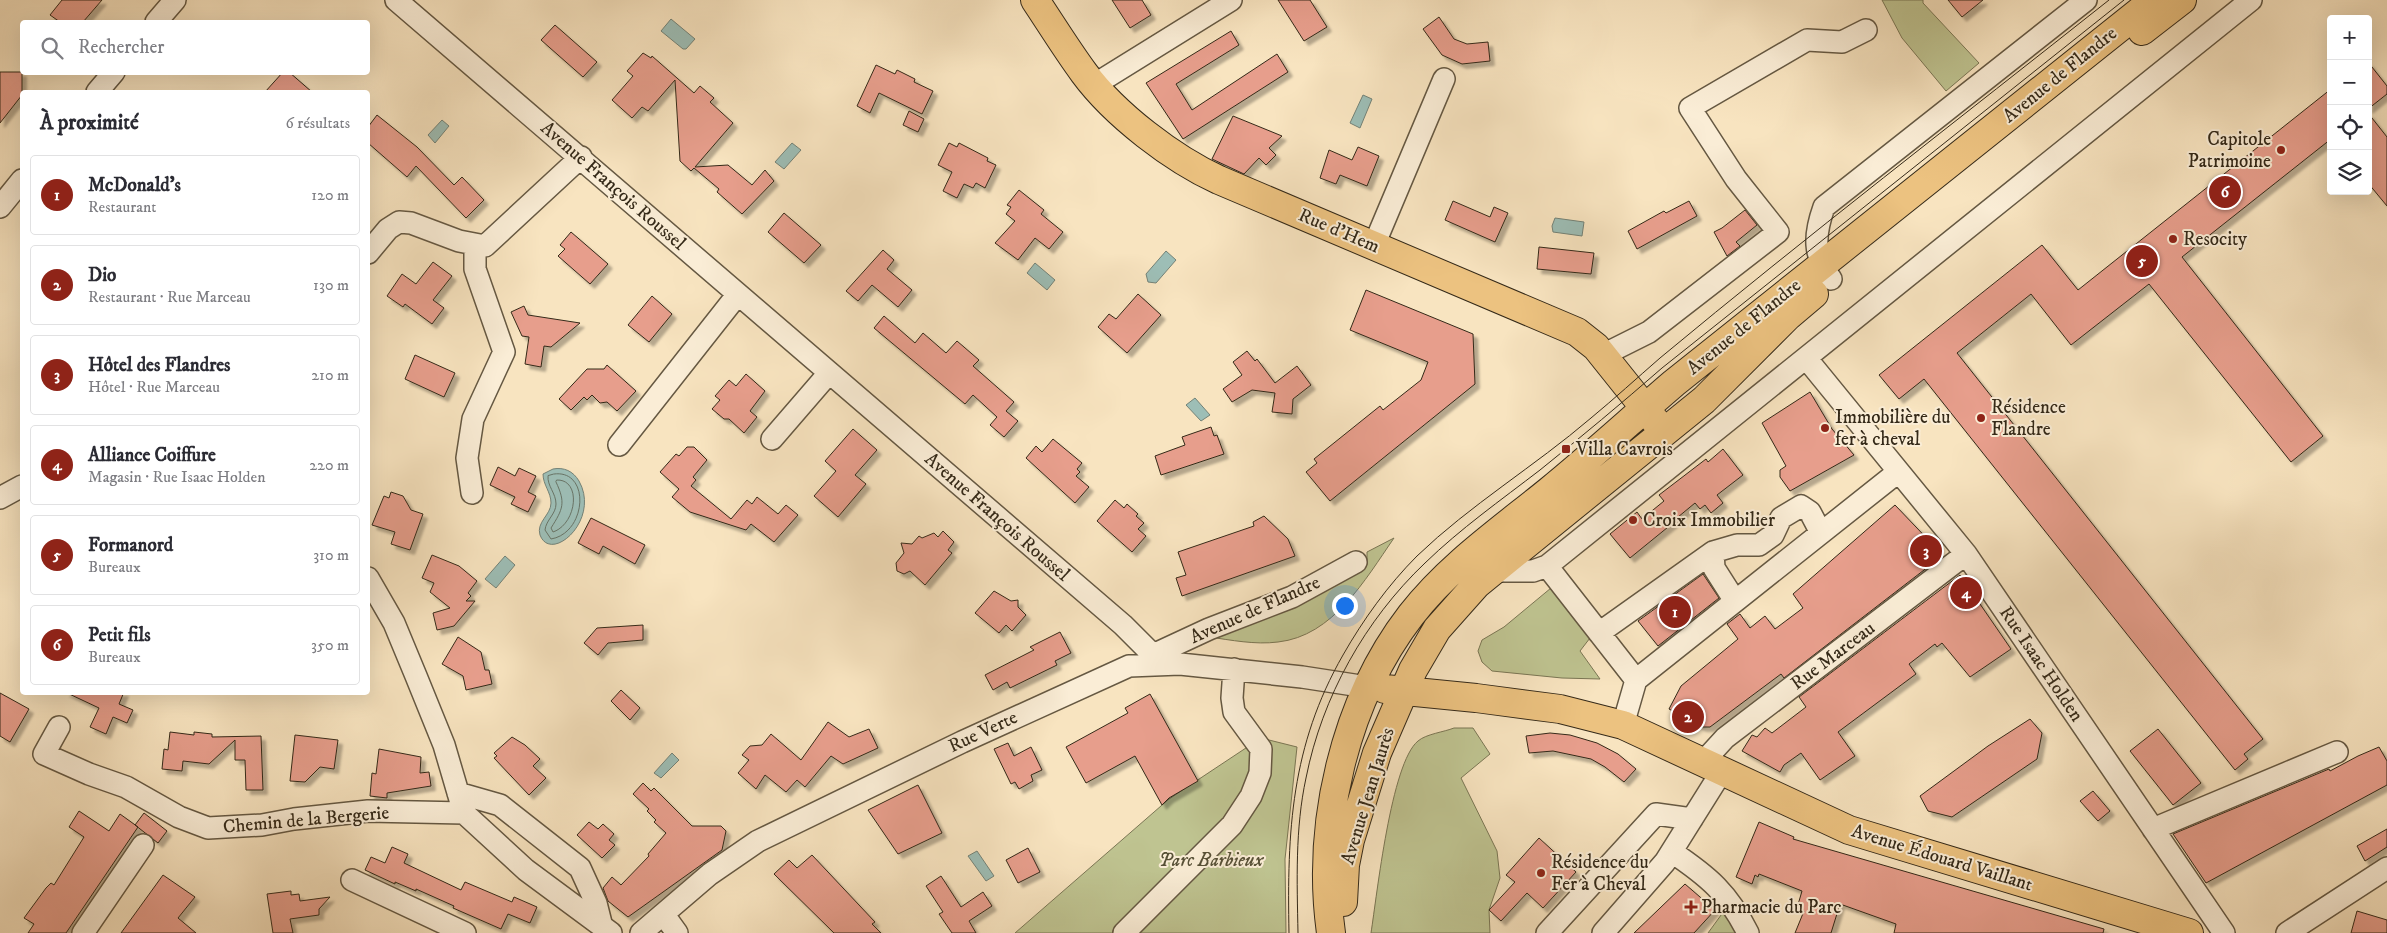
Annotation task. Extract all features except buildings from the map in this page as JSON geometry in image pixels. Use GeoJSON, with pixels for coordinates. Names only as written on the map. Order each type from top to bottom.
{"type":"FeatureCollection","features":[{"type":"Feature","properties":{"kind":"main road","name":"Rue d'Hem"},"geometry":{"type":"LineString","coordinates":[[1035,0],[1094,85],[1134,123],[1177,157],[1203,173],[1569,328],[1590,341],[1603,355],[1665,432]]}},
{"type":"Feature","properties":{"kind":"main road","name":"Avenue de Flandre"},"geometry":{"type":"LineString","coordinates":[[1403,692],[1421,654],[1437,629],[1468,593],[1492,571],[1704,400],[1788,316],[1826,272],[2154,0]]}},
{"type":"Feature","properties":{"kind":"main road","name":"Avenue de Flandre"},"geometry":{"type":"LineString","coordinates":[[1368,687],[1377,666],[1411,615],[1438,585],[1474,551],[1601,448],[1674,382],[1826,272],[2182,0]]}},
{"type":"Feature","properties":{"kind":"main road"},"geometry":{"type":"LineString","coordinates":[[1474,551],[1492,571]]}},
{"type":"Feature","properties":{"kind":"main road","name":"Avenue Édouard Vaillant"},"geometry":{"type":"LineString","coordinates":[[1368,687],[1560,709],[1623,725],[1831,823],[1868,837],[2189,933]]}},
{"type":"Feature","properties":{"kind":"main road","name":"Avenue Jean Jaurès"},"geometry":{"type":"LineString","coordinates":[[1331,933],[1326,891],[1330,812],[1351,733],[1368,687]]}},
{"type":"Feature","properties":{"kind":"main road","name":"Avenue Jean Jaurès"},"geometry":{"type":"LineString","coordinates":[[1340,933],[1344,872],[1350,840],[1377,754],[1403,692]]}},
{"type":"Feature","properties":{"kind":"street"},"geometry":{"type":"LineString","coordinates":[[158,20],[175,0]]}},
{"type":"Feature","properties":{"kind":"street","name":"Avenue François Roussel"},"geometry":{"type":"LineString","coordinates":[[396,0],[581,157],[1122,625],[1158,660]]}},
{"type":"Feature","properties":{"kind":"street"},"geometry":{"type":"LineString","coordinates":[[1094,85],[1231,0]]}},
{"type":"Feature","properties":{"kind":"street"},"geometry":{"type":"LineString","coordinates":[[1826,272],[1817,244],[1824,206],[2086,0]]}},
{"type":"Feature","properties":{"kind":"street"},"geometry":{"type":"LineString","coordinates":[[1492,571],[1533,571],[1547,566],[2251,0]]}},
{"type":"Feature","properties":{"kind":"street"},"geometry":{"type":"LineString","coordinates":[[1603,355],[1649,332],[1778,232],[1736,179],[1690,108],[1808,40],[1842,42],[1866,30]]}},
{"type":"Feature","properties":{"kind":"street"},"geometry":{"type":"LineString","coordinates":[[99,90],[111,75]]}},
{"type":"Feature","properties":{"kind":"street"},"geometry":{"type":"LineString","coordinates":[[1374,245],[1444,79]]}},
{"type":"Feature","properties":{"kind":"street"},"geometry":{"type":"LineString","coordinates":[[370,251],[388,229],[399,222],[411,223],[476,245],[485,246],[581,157]]}},
{"type":"Feature","properties":{"kind":"street"},"geometry":{"type":"LineString","coordinates":[[0,207],[20,182]]}},
{"type":"Feature","properties":{"kind":"street"},"geometry":{"type":"LineString","coordinates":[[472,493],[467,458],[473,419],[504,352],[475,269],[476,245]]}},
{"type":"Feature","properties":{"kind":"street"},"geometry":{"type":"LineString","coordinates":[[619,445],[738,294]]}},
{"type":"Feature","properties":{"kind":"street","name":"Rue Isaac Holden"},"geometry":{"type":"LineString","coordinates":[[1806,358],[1966,554],[2224,933]]}},
{"type":"Feature","properties":{"kind":"street"},"geometry":{"type":"LineString","coordinates":[[772,439],[829,373]]}},
{"type":"Feature","properties":{"kind":"street"},"geometry":{"type":"LineString","coordinates":[[1623,725],[1636,680],[1898,472]]}},
{"type":"Feature","properties":{"kind":"street"},"geometry":{"type":"LineString","coordinates":[[0,498],[20,487]]}},
{"type":"Feature","properties":{"kind":"street"},"geometry":{"type":"LineString","coordinates":[[1599,634],[1713,552],[1737,545],[1759,545],[1773,535],[1781,518],[1801,506],[1810,512],[1821,533]]}},
{"type":"Feature","properties":{"kind":"street"},"geometry":{"type":"LineString","coordinates":[[1713,552],[1714,568],[1735,601]]}},
{"type":"Feature","properties":{"kind":"street","name":"Rue Marceau"},"geometry":{"type":"LineString","coordinates":[[1603,933],[1654,876],[1672,852],[1692,819],[1725,738],[1966,554]]}},
{"type":"Feature","properties":{"kind":"street","name":"Avenue de Flandre"},"geometry":{"type":"LineString","coordinates":[[1158,660],[1209,629],[1292,597],[1356,562]]}},
{"type":"Feature","properties":{"kind":"street"},"geometry":{"type":"LineString","coordinates":[[1547,566],[1636,680]]}},
{"type":"Feature","properties":{"kind":"street"},"geometry":{"type":"LineString","coordinates":[[370,581],[394,623],[444,745],[461,803]]}},
{"type":"Feature","properties":{"kind":"street","name":"Rue Verte"},"geometry":{"type":"LineString","coordinates":[[641,933],[719,867],[758,841],[792,823],[1129,666],[1158,660],[1368,687]]}},
{"type":"Feature","properties":{"kind":"street"},"geometry":{"type":"LineString","coordinates":[[1124,933],[1232,825],[1251,796],[1262,764],[1261,749],[1234,712],[1232,698],[1234,669]]}},
{"type":"Feature","properties":{"kind":"street","name":"Chemin de la Bergerie"},"geometry":{"type":"LineString","coordinates":[[59,727],[44,754],[89,774],[126,787],[179,817],[208,828],[262,825],[294,819],[461,803],[500,805],[580,868],[607,930]]}},
{"type":"Feature","properties":{"kind":"street"},"geometry":{"type":"LineString","coordinates":[[2153,829],[2337,752]]}},
{"type":"Feature","properties":{"kind":"street","name":"Chemin de la Bergerie"},"geometry":{"type":"LineString","coordinates":[[461,803],[526,870],[607,930]]}},
{"type":"Feature","properties":{"kind":"street"},"geometry":{"type":"LineString","coordinates":[[1547,933],[1656,814],[1692,819]]}},
{"type":"Feature","properties":{"kind":"street"},"geometry":{"type":"LineString","coordinates":[[83,933],[143,845]]}},
{"type":"Feature","properties":{"kind":"street"},"geometry":{"type":"LineString","coordinates":[[1672,852],[1719,888],[1735,907],[1748,933]]}},
{"type":"Feature","properties":{"kind":"street"},"geometry":{"type":"LineString","coordinates":[[2287,933],[2387,868]]}},
{"type":"Feature","properties":{"kind":"street"},"geometry":{"type":"LineString","coordinates":[[352,880],[465,933]]}},
{"type":"Feature","properties":{"kind":"street"},"geometry":{"type":"LineString","coordinates":[[664,915],[678,933]]}},
{"type":"Feature","properties":{"kind":"green space"},"geometry":{"type":"Polygon","coordinates":[[[1882,0],[1923,0],[1923,3],[1979,63],[1946,91],[1902,38],[1882,0]]]}},
{"type":"Feature","properties":{"kind":"green space"},"geometry":{"type":"Polygon","coordinates":[[[1394,538],[1346,604],[1315,629],[1298,638],[1269,643],[1243,642],[1209,637],[1308,598],[1367,565],[1367,552],[1394,538]]]}},
{"type":"Feature","properties":{"kind":"green space"},"geometry":{"type":"Polygon","coordinates":[[[1551,588],[1590,638],[1580,651],[1600,679],[1562,678],[1492,671],[1482,662],[1478,651],[1482,640],[1504,627],[1551,588]]]}},
{"type":"Feature","properties":{"kind":"green space"},"geometry":{"type":"Polygon","coordinates":[[[1454,728],[1473,728],[1490,754],[1461,778],[1497,851],[1500,878],[1489,910],[1490,933],[1371,933],[1381,861],[1393,801],[1408,754],[1421,739],[1454,728]]]}},
{"type":"Feature","properties":{"kind":"green space","name":"Parc Barbieux"},"geometry":{"type":"Polygon","coordinates":[[[1261,738],[1297,747],[1285,859],[1286,933],[1015,933],[1169,799],[1261,738]]]}},
{"type":"Feature","properties":{"kind":"green space"},"geometry":{"type":"Polygon","coordinates":[[[1724,911],[1737,933],[1708,933],[1724,911]]]}},
{"type":"Feature","properties":{"kind":"water"},"geometry":{"type":"Polygon","coordinates":[[[671,19],[695,39],[686,49],[683,49],[661,31],[671,19]]]}},
{"type":"Feature","properties":{"kind":"water"},"geometry":{"type":"Polygon","coordinates":[[[1363,95],[1372,99],[1360,128],[1350,123],[1363,95]]]}},
{"type":"Feature","properties":{"kind":"water"},"geometry":{"type":"Polygon","coordinates":[[[442,120],[449,126],[435,143],[428,135],[442,120]]]}},
{"type":"Feature","properties":{"kind":"water"},"geometry":{"type":"Polygon","coordinates":[[[792,143],[801,150],[784,169],[775,162],[792,143]]]}},
{"type":"Feature","properties":{"kind":"water"},"geometry":{"type":"Polygon","coordinates":[[[1555,218],[1584,222],[1582,236],[1553,232],[1552,226],[1555,218]]]}},
{"type":"Feature","properties":{"kind":"water"},"geometry":{"type":"Polygon","coordinates":[[[1166,251],[1176,260],[1156,283],[1148,282],[1146,274],[1166,251]]]}},
{"type":"Feature","properties":{"kind":"water"},"geometry":{"type":"Polygon","coordinates":[[[1035,263],[1055,280],[1047,290],[1027,273],[1035,263]]]}},
{"type":"Feature","properties":{"kind":"water"},"geometry":{"type":"Polygon","coordinates":[[[1195,398],[1210,415],[1201,421],[1186,405],[1195,398]]]}},
{"type":"Feature","properties":{"kind":"water"},"geometry":{"type":"Polygon","coordinates":[[[553,469],[564,469],[571,472],[579,481],[584,496],[584,510],[579,523],[572,534],[563,541],[554,544],[546,543],[539,530],[551,503],[543,474],[553,469]]]}},
{"type":"Feature","properties":{"kind":"water"},"geometry":{"type":"Polygon","coordinates":[[[505,556],[515,565],[496,588],[485,579],[505,556]]]}},
{"type":"Feature","properties":{"kind":"water"},"geometry":{"type":"Polygon","coordinates":[[[672,753],[679,760],[661,778],[654,773],[672,753]]]}},
{"type":"Feature","properties":{"kind":"water"},"geometry":{"type":"Polygon","coordinates":[[[977,851],[994,876],[986,881],[968,856],[977,851]]]}},
{"type":"Feature","properties":{"kind":"tram line"},"geometry":{"type":"LineString","coordinates":[[1289,933],[1291,824],[1296,790],[1312,722],[1343,655],[1368,616],[1396,579],[1437,537],[1570,436],[1660,358],[1771,267],[2109,0]]}},
{"type":"Feature","properties":{"kind":"tram line"},"geometry":{"type":"LineString","coordinates":[[1298,933],[1298,836],[1302,797],[1313,748],[1335,689],[1349,662],[1383,609],[1403,585],[1438,550],[1466,527],[1540,470],[1662,368],[2124,0]]}},
{"type":"Feature","properties":{"kind":"place","name":"Capitole Patrimoine"},"geometry":{"type":"Point","coordinates":[2281,150]}},
{"type":"Feature","properties":{"kind":"place","name":"Petit fils"},"geometry":{"type":"Point","coordinates":[2225,192]}},
{"type":"Feature","properties":{"kind":"place","name":"Resocity"},"geometry":{"type":"Point","coordinates":[2173,239]}},
{"type":"Feature","properties":{"kind":"place","name":"Formanord"},"geometry":{"type":"Point","coordinates":[2142,261]}},
{"type":"Feature","properties":{"kind":"place","name":"Résidence Flandre"},"geometry":{"type":"Point","coordinates":[1981,418]}},
{"type":"Feature","properties":{"kind":"place","name":"Immobilière du fer à cheval"},"geometry":{"type":"Point","coordinates":[1825,428]}},
{"type":"Feature","properties":{"kind":"place","name":"Villa Cavrois"},"geometry":{"type":"Point","coordinates":[1566,449]}},
{"type":"Feature","properties":{"kind":"place","name":"Croix Immobilier"},"geometry":{"type":"Point","coordinates":[1633,520]}},
{"type":"Feature","properties":{"kind":"place","name":"Hôtel des Flandres"},"geometry":{"type":"Point","coordinates":[1926,551]}},
{"type":"Feature","properties":{"kind":"place","name":"Alliance Coiffure"},"geometry":{"type":"Point","coordinates":[1966,593]}},
{"type":"Feature","properties":{"kind":"place","name":"McDonald's"},"geometry":{"type":"Point","coordinates":[1675,612]}},
{"type":"Feature","properties":{"kind":"place","name":"Dio"},"geometry":{"type":"Point","coordinates":[1688,717]}},
{"type":"Feature","properties":{"kind":"place","name":"Résidence du Fer à Cheval"},"geometry":{"type":"Point","coordinates":[1541,873]}},
{"type":"Feature","properties":{"kind":"place","name":"Pharmacie du Parc"},"geometry":{"type":"Point","coordinates":[1691,907]}}]}
